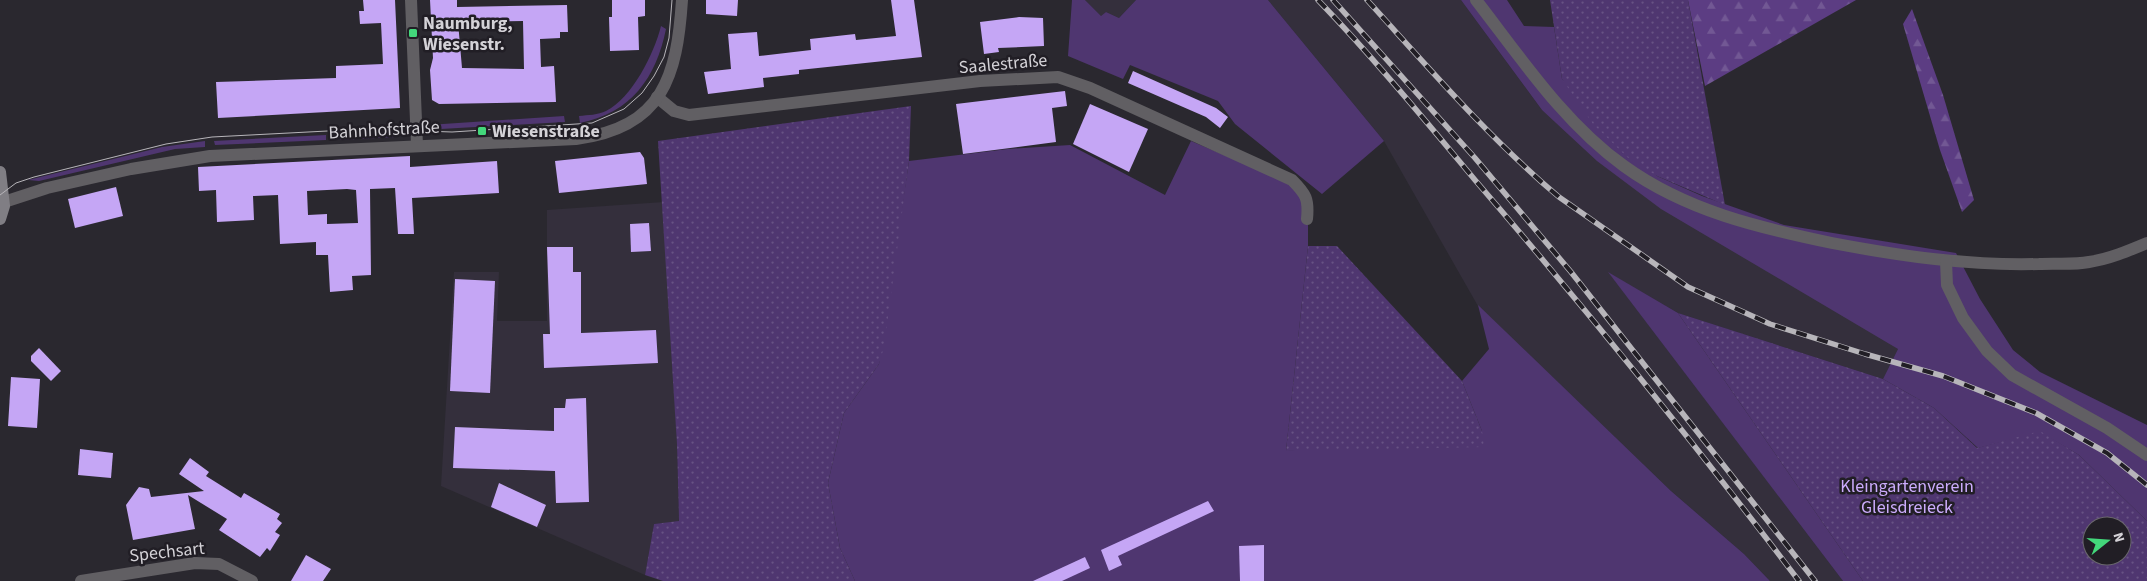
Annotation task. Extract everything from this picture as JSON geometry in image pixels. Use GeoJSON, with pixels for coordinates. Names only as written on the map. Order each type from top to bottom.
{"type":"FeatureCollection","features":[{"type":"Feature","properties":{"kind":"main road"},"geometry":{"type":"LineString","coordinates":[[0,173],[4,202],[0,219]]}},
{"type":"Feature","properties":{"kind":"street"},"geometry":{"type":"LineString","coordinates":[[411,0],[417,146]]}},
{"type":"Feature","properties":{"kind":"street","name":"Bahnhofstraße"},"geometry":{"type":"LineString","coordinates":[[4,202],[66,184],[190,158],[576,139],[596,136],[614,130],[633,120],[657,97],[668,80],[675,62],[679,40],[682,0]]}},
{"type":"Feature","properties":{"kind":"street"},"geometry":{"type":"LineString","coordinates":[[1476,0],[1544,86],[1594,142],[1625,167],[1651,182],[1728,219],[1770,230],[1882,252],[1946,261],[2010,265],[2087,262],[2115,256],[2147,243]]}},
{"type":"Feature","properties":{"kind":"street","name":"Saalestraße"},"geometry":{"type":"LineString","coordinates":[[657,97],[674,111],[689,115],[980,81],[1058,77],[1090,88],[1292,180],[1302,189],[1308,202],[1307,218]]}},
{"type":"Feature","properties":{"kind":"street"},"geometry":{"type":"LineString","coordinates":[[1946,261],[1947,285],[1963,318],[1988,351],[2012,375],[2107,428],[2147,455]]}},
{"type":"Feature","properties":{"kind":"street","name":"Spechsart"},"geometry":{"type":"LineString","coordinates":[[81,581],[195,563],[219,564],[238,572],[252,581]]}},
{"type":"Feature","properties":{"kind":"shaded area"},"geometry":{"type":"Polygon","coordinates":[[[1085,0],[1136,0],[1119,18],[1106,12],[1101,16],[1085,0]]]}},
{"type":"Feature","properties":{"kind":"shaded area"},"geometry":{"type":"Polygon","coordinates":[[[1268,0],[1461,0],[1542,110],[1898,349],[1883,379],[1678,313],[1609,273],[1843,581],[1770,581],[1744,554],[1671,491],[1478,306],[1384,141],[1268,0]]]}},
{"type":"Feature","properties":{"kind":"shaded area"},"geometry":{"type":"Polygon","coordinates":[[[664,202],[677,445],[679,522],[654,524],[645,575],[441,486],[454,272],[499,272],[497,321],[547,321],[547,210],[664,202]]]}},
{"type":"Feature","properties":{"kind":"green space"},"geometry":{"type":"Polygon","coordinates":[[[1072,0],[1085,0],[1101,16],[1106,12],[1119,18],[1136,0],[1268,0],[1384,141],[1322,194],[1235,124],[1218,101],[1130,65],[1123,79],[1068,56],[1072,0]]]}},
{"type":"Feature","properties":{"kind":"green space"},"geometry":{"type":"Polygon","coordinates":[[[1461,0],[1507,0],[1524,26],[1554,27],[1562,79],[1657,176],[1702,196],[1784,225],[1956,253],[1980,299],[2013,350],[2040,372],[2147,425],[2147,521],[2079,455],[2040,432],[1978,448],[1934,408],[1883,379],[1898,349],[1661,209],[1597,161],[1542,110],[1461,0]]]}},
{"type":"Feature","properties":{"kind":"green space"},"geometry":{"type":"Polygon","coordinates":[[[1550,0],[1688,0],[1725,205],[1657,176],[1627,157],[1593,124],[1562,79],[1550,0]]]}},
{"type":"Feature","properties":{"kind":"green space"},"geometry":{"type":"Polygon","coordinates":[[[1688,0],[1856,0],[1705,86],[1688,0]]]}},
{"type":"Feature","properties":{"kind":"green space"},"geometry":{"type":"Polygon","coordinates":[[[1912,9],[1943,95],[1974,200],[1962,212],[1940,150],[1903,24],[1912,9]]]}},
{"type":"Feature","properties":{"kind":"green space"},"geometry":{"type":"Polygon","coordinates":[[[661,26],[666,29],[662,47],[648,78],[638,91],[614,111],[580,123],[579,116],[606,111],[625,96],[641,74],[661,26]]]}},
{"type":"Feature","properties":{"kind":"green space"},"geometry":{"type":"Polygon","coordinates":[[[911,106],[909,161],[884,347],[879,364],[844,413],[828,483],[840,548],[855,581],[663,581],[645,575],[654,524],[679,521],[677,445],[658,141],[911,106]]]}},
{"type":"Feature","properties":{"kind":"green space"},"geometry":{"type":"Polygon","coordinates":[[[564,116],[565,122],[441,129],[431,128],[428,125],[564,116]]]}},
{"type":"Feature","properties":{"kind":"green space"},"geometry":{"type":"Polygon","coordinates":[[[378,132],[402,133],[395,137],[340,140],[340,135],[378,132]]]}},
{"type":"Feature","properties":{"kind":"green space"},"geometry":{"type":"Polygon","coordinates":[[[326,135],[326,140],[215,145],[214,141],[326,135]]]}},
{"type":"Feature","properties":{"kind":"green space"},"geometry":{"type":"Polygon","coordinates":[[[205,141],[205,147],[175,149],[39,181],[28,180],[162,147],[205,141]]]}},
{"type":"Feature","properties":{"kind":"green space"},"geometry":{"type":"Polygon","coordinates":[[[1191,141],[1288,182],[1308,202],[1308,246],[1286,451],[1482,431],[1462,381],[1489,349],[1478,305],[1671,491],[1744,554],[1770,581],[855,581],[840,548],[828,483],[844,413],[879,364],[909,161],[1008,149],[1070,145],[1165,195],[1191,141]]]}},
{"type":"Feature","properties":{"kind":"green space"},"geometry":{"type":"Polygon","coordinates":[[[1308,246],[1337,246],[1462,381],[1482,431],[1484,447],[1286,451],[1308,246]]]}},
{"type":"Feature","properties":{"kind":"green space"},"geometry":{"type":"Polygon","coordinates":[[[1608,272],[1678,313],[1863,581],[1843,581],[1608,272]]]}},
{"type":"Feature","properties":{"kind":"green space","name":"Kleingartenverein Gleisdreieck"},"geometry":{"type":"Polygon","coordinates":[[[1678,313],[1883,379],[1934,408],[1977,448],[2040,431],[2079,455],[2147,521],[2147,581],[1863,581],[1678,313]]]}},
{"type":"Feature","properties":{"kind":"building"},"geometry":{"type":"Polygon","coordinates":[[[363,0],[395,0],[400,108],[218,118],[216,82],[336,78],[336,66],[383,64],[381,23],[360,24],[359,11],[364,11],[363,0]]]}},
{"type":"Feature","properties":{"kind":"building"},"geometry":{"type":"Polygon","coordinates":[[[430,0],[457,0],[457,7],[567,5],[568,32],[560,32],[560,38],[540,39],[541,67],[554,66],[556,102],[439,104],[432,100],[430,70],[433,58],[430,0]],[[523,21],[458,22],[462,68],[524,69],[523,21]]]}},
{"type":"Feature","properties":{"kind":"building"},"geometry":{"type":"Polygon","coordinates":[[[612,0],[645,0],[645,16],[638,17],[639,50],[610,51],[609,17],[612,17],[612,0]]]}},
{"type":"Feature","properties":{"kind":"building"},"geometry":{"type":"Polygon","coordinates":[[[706,0],[738,0],[737,16],[706,14],[706,0]]]}},
{"type":"Feature","properties":{"kind":"building"},"geometry":{"type":"Polygon","coordinates":[[[891,0],[914,0],[922,57],[799,70],[799,74],[763,78],[764,87],[708,94],[704,72],[731,69],[728,34],[757,32],[759,56],[811,50],[810,39],[855,34],[856,40],[896,36],[891,0]]]}},
{"type":"Feature","properties":{"kind":"building"},"geometry":{"type":"Polygon","coordinates":[[[1019,17],[1043,18],[1044,46],[998,48],[999,52],[984,54],[980,22],[1019,17]]]}},
{"type":"Feature","properties":{"kind":"building"},"geometry":{"type":"Polygon","coordinates":[[[1133,71],[1216,108],[1228,117],[1220,128],[1206,117],[1128,83],[1133,71]]]}},
{"type":"Feature","properties":{"kind":"building"},"geometry":{"type":"Polygon","coordinates":[[[1065,91],[1067,106],[1052,108],[1056,142],[963,154],[956,104],[1065,91]]]}},
{"type":"Feature","properties":{"kind":"building"},"geometry":{"type":"Polygon","coordinates":[[[1090,104],[1148,129],[1129,172],[1073,144],[1090,104]]]}},
{"type":"Feature","properties":{"kind":"building"},"geometry":{"type":"Polygon","coordinates":[[[640,152],[644,158],[647,184],[559,193],[555,161],[640,152]]]}},
{"type":"Feature","properties":{"kind":"building"},"geometry":{"type":"Polygon","coordinates":[[[410,156],[410,167],[497,161],[499,193],[412,198],[414,234],[398,234],[395,188],[370,189],[371,275],[352,276],[353,290],[330,292],[328,255],[316,255],[316,242],[280,244],[278,195],[253,196],[254,220],[217,222],[216,190],[199,191],[198,167],[410,156]],[[356,190],[307,191],[308,215],[327,214],[327,224],[358,223],[356,190]]]}},
{"type":"Feature","properties":{"kind":"building"},"geometry":{"type":"Polygon","coordinates":[[[116,187],[123,216],[75,228],[68,199],[116,187]]]}},
{"type":"Feature","properties":{"kind":"building"},"geometry":{"type":"Polygon","coordinates":[[[649,223],[651,251],[631,252],[630,224],[649,223]]]}},
{"type":"Feature","properties":{"kind":"building"},"geometry":{"type":"Polygon","coordinates":[[[547,247],[573,247],[573,272],[581,272],[581,333],[656,330],[658,363],[544,368],[543,334],[550,334],[547,247]]]}},
{"type":"Feature","properties":{"kind":"building"},"geometry":{"type":"Polygon","coordinates":[[[455,279],[495,281],[490,393],[450,391],[455,279]]]}},
{"type":"Feature","properties":{"kind":"building"},"geometry":{"type":"Polygon","coordinates":[[[39,348],[61,371],[51,381],[31,361],[31,356],[39,348]]]}},
{"type":"Feature","properties":{"kind":"building"},"geometry":{"type":"Polygon","coordinates":[[[11,377],[40,379],[37,428],[8,426],[11,377]]]}},
{"type":"Feature","properties":{"kind":"building"},"geometry":{"type":"Polygon","coordinates":[[[586,398],[589,502],[556,503],[555,471],[453,468],[455,427],[554,431],[554,408],[565,408],[566,399],[586,398]]]}},
{"type":"Feature","properties":{"kind":"building"},"geometry":{"type":"Polygon","coordinates":[[[80,449],[113,453],[111,478],[78,475],[80,449]]]}},
{"type":"Feature","properties":{"kind":"building"},"geometry":{"type":"Polygon","coordinates":[[[190,458],[209,472],[206,476],[241,498],[244,493],[280,514],[277,519],[282,523],[275,532],[280,535],[270,551],[267,548],[260,557],[219,530],[227,519],[188,495],[195,529],[133,540],[126,505],[139,487],[149,489],[151,497],[204,491],[179,474],[190,458]]]}},
{"type":"Feature","properties":{"kind":"building"},"geometry":{"type":"Polygon","coordinates":[[[499,483],[546,505],[537,527],[491,507],[499,483]]]}},
{"type":"Feature","properties":{"kind":"building"},"geometry":{"type":"Polygon","coordinates":[[[1208,501],[1214,511],[1118,556],[1122,565],[1109,571],[1101,550],[1208,501]]]}},
{"type":"Feature","properties":{"kind":"building"},"geometry":{"type":"Polygon","coordinates":[[[1264,545],[1264,581],[1240,581],[1239,546],[1264,545]]]}},
{"type":"Feature","properties":{"kind":"building"},"geometry":{"type":"Polygon","coordinates":[[[306,555],[331,569],[323,581],[291,581],[306,555]]]}},
{"type":"Feature","properties":{"kind":"building"},"geometry":{"type":"Polygon","coordinates":[[[1085,557],[1090,568],[1062,581],[1033,581],[1085,557]]]}},
{"type":"Feature","properties":{"kind":"tram line"},"geometry":{"type":"LineString","coordinates":[[0,195],[16,183],[34,177],[166,144],[212,137],[366,129],[452,132],[592,123],[624,109],[642,93],[654,76],[664,57],[669,38],[672,0]]}},
{"type":"Feature","properties":{"kind":"railway"},"geometry":{"type":"LineString","coordinates":[[1318,0],[1398,89],[1558,278],[1680,428],[1799,581]]}},
{"type":"Feature","properties":{"kind":"railway"},"geometry":{"type":"LineString","coordinates":[[1333,0],[1475,158],[1571,272],[1815,581]]}},
{"type":"Feature","properties":{"kind":"railway"},"geometry":{"type":"LineString","coordinates":[[1367,0],[1460,102],[1533,174],[1559,197],[1688,287],[1770,324],[1943,376],[2036,413],[2107,453],[2147,485]]}},
{"type":"Feature","properties":{"kind":"place","name":"Naumburg, Wiesenstr."},"geometry":{"type":"Point","coordinates":[413,33]}},
{"type":"Feature","properties":{"kind":"place","name":"Wiesenstraße"},"geometry":{"type":"Point","coordinates":[482,131]}}]}
